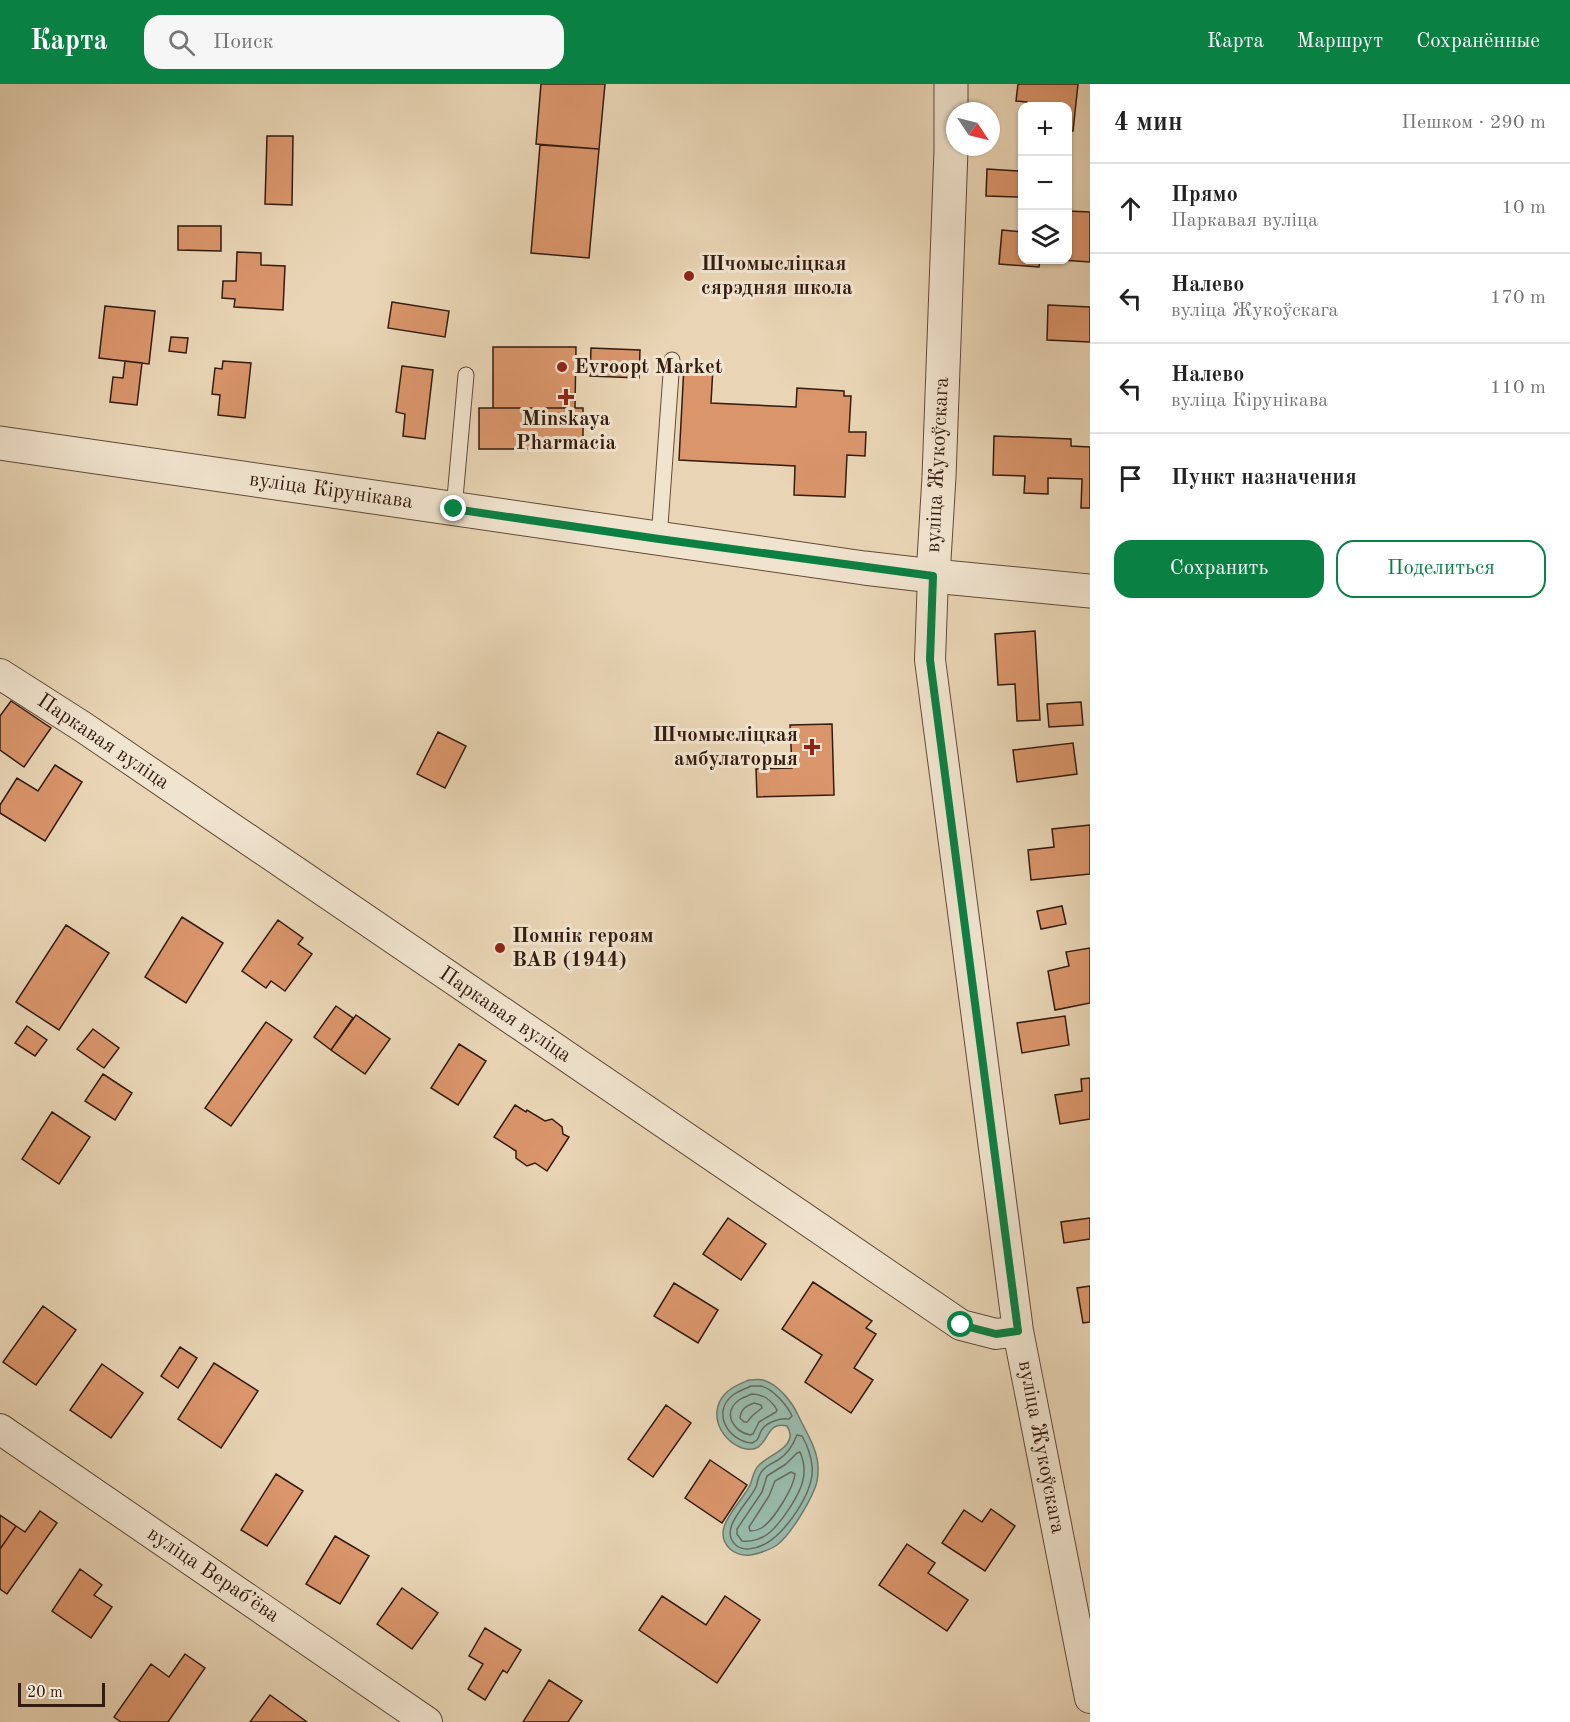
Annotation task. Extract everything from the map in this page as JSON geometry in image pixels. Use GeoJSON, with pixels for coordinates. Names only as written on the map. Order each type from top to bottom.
{"type":"FeatureCollection","features":[{"type":"Feature","properties":{"kind":"street","name":"вуліца Жукоўскага"},"geometry":{"type":"LineString","coordinates":[[951,84],[951,150],[930,660],[1018,1331],[1090,1698]]}},
{"type":"Feature","properties":{"kind":"street","name":"вуліца Кірунікава"},"geometry":{"type":"LineString","coordinates":[[0,443],[659,539],[933,576],[1090,591]]}},
{"type":"Feature","properties":{"kind":"street","name":"Паркавая вуліца"},"geometry":{"type":"LineString","coordinates":[[0,674],[82,727],[961,1325],[996,1334],[1018,1331]]}},
{"type":"Feature","properties":{"kind":"street","name":"вуліца Верабʼёва"},"geometry":{"type":"LineString","coordinates":[[0,1429],[427,1722]]}},
{"type":"Feature","properties":{"kind":"lane"},"geometry":{"type":"LineString","coordinates":[[659,539],[672,360]]}},
{"type":"Feature","properties":{"kind":"lane"},"geometry":{"type":"LineString","coordinates":[[454,509],[466,375]]}},
{"type":"Feature","properties":{"kind":"water"},"geometry":{"type":"Polygon","coordinates":[[[749,1380],[769,1382],[788,1399],[814,1449],[818,1472],[812,1495],[788,1534],[771,1548],[745,1555],[730,1549],[724,1541],[725,1525],[750,1485],[757,1467],[782,1449],[790,1439],[787,1426],[779,1425],[769,1432],[758,1447],[742,1448],[734,1444],[721,1431],[717,1415],[722,1398],[735,1386],[749,1380]]]}},
{"type":"Feature","properties":{"kind":"building"},"geometry":{"type":"Polygon","coordinates":[[[541,84],[605,84],[599,149],[536,144],[541,84]]]}},
{"type":"Feature","properties":{"kind":"building"},"geometry":{"type":"Polygon","coordinates":[[[1018,84],[1078,84],[1073,131],[1072,102],[1016,101],[1018,84]]]}},
{"type":"Feature","properties":{"kind":"building"},"geometry":{"type":"Polygon","coordinates":[[[267,136],[293,136],[292,205],[265,204],[267,136]]]}},
{"type":"Feature","properties":{"kind":"building"},"geometry":{"type":"Polygon","coordinates":[[[540,145],[599,149],[589,258],[531,253],[540,145]]]}},
{"type":"Feature","properties":{"kind":"building"},"geometry":{"type":"Polygon","coordinates":[[[987,169],[1018,171],[1018,197],[986,196],[987,169]]]}},
{"type":"Feature","properties":{"kind":"building"},"geometry":{"type":"Polygon","coordinates":[[[1072,211],[1090,212],[1090,262],[1072,261],[1072,211]]]}},
{"type":"Feature","properties":{"kind":"building"},"geometry":{"type":"Polygon","coordinates":[[[178,226],[221,226],[221,251],[178,250],[178,226]]]}},
{"type":"Feature","properties":{"kind":"building"},"geometry":{"type":"Polygon","coordinates":[[[1002,230],[1018,232],[1018,264],[1039,264],[1039,267],[999,264],[1002,230]]]}},
{"type":"Feature","properties":{"kind":"building"},"geometry":{"type":"Polygon","coordinates":[[[237,252],[261,253],[261,265],[285,266],[283,310],[234,307],[235,299],[222,298],[223,281],[236,281],[237,252]]]}},
{"type":"Feature","properties":{"kind":"building"},"geometry":{"type":"Polygon","coordinates":[[[392,302],[449,311],[445,337],[388,328],[392,302]]]}},
{"type":"Feature","properties":{"kind":"building"},"geometry":{"type":"Polygon","coordinates":[[[1048,305],[1090,307],[1090,342],[1047,340],[1048,305]]]}},
{"type":"Feature","properties":{"kind":"building"},"geometry":{"type":"Polygon","coordinates":[[[105,306],[155,311],[149,364],[99,358],[105,306]]]}},
{"type":"Feature","properties":{"kind":"building"},"geometry":{"type":"Polygon","coordinates":[[[171,337],[188,338],[186,353],[169,351],[171,337]]]}},
{"type":"Feature","properties":{"kind":"building"},"geometry":{"type":"Polygon","coordinates":[[[493,347],[576,347],[575,408],[493,408],[493,347]]]}},
{"type":"Feature","properties":{"kind":"building"},"geometry":{"type":"Polygon","coordinates":[[[591,348],[640,350],[639,378],[590,376],[591,348]]]}},
{"type":"Feature","properties":{"kind":"building"},"geometry":{"type":"Polygon","coordinates":[[[125,361],[142,363],[137,405],[110,402],[113,377],[123,378],[125,361]]]}},
{"type":"Feature","properties":{"kind":"building"},"geometry":{"type":"Polygon","coordinates":[[[223,361],[251,363],[245,418],[218,415],[220,395],[212,394],[215,368],[222,369],[223,361]]]}},
{"type":"Feature","properties":{"kind":"building"},"geometry":{"type":"Polygon","coordinates":[[[402,366],[433,370],[425,439],[403,436],[405,414],[396,412],[402,366]]]}},
{"type":"Feature","properties":{"kind":"building"},"geometry":{"type":"Polygon","coordinates":[[[684,366],[713,367],[711,403],[796,407],[797,388],[844,391],[844,396],[851,396],[849,432],[866,432],[865,456],[847,455],[845,497],[794,495],[795,466],[679,460],[684,366]]]}},
{"type":"Feature","properties":{"kind":"building"},"geometry":{"type":"Polygon","coordinates":[[[479,408],[583,408],[583,449],[479,449],[479,408]]]}},
{"type":"Feature","properties":{"kind":"building"},"geometry":{"type":"Polygon","coordinates":[[[994,436],[1071,439],[1071,446],[1090,447],[1090,508],[1081,508],[1082,479],[1048,478],[1048,494],[1024,493],[1025,476],[993,475],[994,436]]]}},
{"type":"Feature","properties":{"kind":"building"},"geometry":{"type":"Polygon","coordinates":[[[1035,631],[1040,720],[1017,721],[1015,684],[998,685],[995,634],[1035,631]]]}},
{"type":"Feature","properties":{"kind":"building"},"geometry":{"type":"Polygon","coordinates":[[[11,701],[51,728],[24,767],[0,750],[0,716],[11,701]]]}},
{"type":"Feature","properties":{"kind":"building"},"geometry":{"type":"Polygon","coordinates":[[[1081,702],[1083,725],[1049,727],[1047,704],[1081,702]]]}},
{"type":"Feature","properties":{"kind":"building","name":"Шчомысліцкая амбулаторыя"},"geometry":{"type":"Polygon","coordinates":[[[832,724],[834,795],[757,797],[756,769],[792,768],[790,725],[832,724]]]}},
{"type":"Feature","properties":{"kind":"building"},"geometry":{"type":"Polygon","coordinates":[[[438,732],[466,746],[445,788],[417,774],[438,732]]]}},
{"type":"Feature","properties":{"kind":"building"},"geometry":{"type":"Polygon","coordinates":[[[1073,743],[1077,774],[1017,782],[1013,750],[1073,743]]]}},
{"type":"Feature","properties":{"kind":"building"},"geometry":{"type":"Polygon","coordinates":[[[55,765],[82,782],[45,841],[0,813],[0,805],[17,778],[38,791],[55,765]]]}},
{"type":"Feature","properties":{"kind":"building"},"geometry":{"type":"Polygon","coordinates":[[[1090,825],[1090,874],[1031,880],[1028,850],[1054,847],[1052,829],[1090,825]]]}},
{"type":"Feature","properties":{"kind":"building"},"geometry":{"type":"Polygon","coordinates":[[[1062,906],[1066,924],[1041,929],[1037,911],[1062,906]]]}},
{"type":"Feature","properties":{"kind":"building"},"geometry":{"type":"Polygon","coordinates":[[[182,917],[223,943],[186,1003],[145,977],[182,917]]]}},
{"type":"Feature","properties":{"kind":"building"},"geometry":{"type":"Polygon","coordinates":[[[278,920],[303,938],[298,944],[312,954],[285,991],[271,981],[266,988],[242,971],[278,920]]]}},
{"type":"Feature","properties":{"kind":"building"},"geometry":{"type":"Polygon","coordinates":[[[66,925],[109,953],[59,1030],[16,1002],[66,925]]]}},
{"type":"Feature","properties":{"kind":"building"},"geometry":{"type":"Polygon","coordinates":[[[1090,948],[1090,1003],[1055,1010],[1048,971],[1069,966],[1066,952],[1090,948]]]}},
{"type":"Feature","properties":{"kind":"building"},"geometry":{"type":"Polygon","coordinates":[[[336,1006],[353,1018],[331,1050],[314,1037],[336,1006]]]}},
{"type":"Feature","properties":{"kind":"building"},"geometry":{"type":"Polygon","coordinates":[[[356,1015],[390,1039],[365,1074],[331,1050],[356,1015]]]}},
{"type":"Feature","properties":{"kind":"building"},"geometry":{"type":"Polygon","coordinates":[[[1065,1016],[1069,1045],[1022,1053],[1017,1023],[1065,1016]]]}},
{"type":"Feature","properties":{"kind":"building"},"geometry":{"type":"Polygon","coordinates":[[[266,1022],[292,1040],[231,1126],[205,1108],[266,1022]]]}},
{"type":"Feature","properties":{"kind":"building"},"geometry":{"type":"Polygon","coordinates":[[[27,1026],[47,1040],[35,1056],[15,1043],[27,1026]]]}},
{"type":"Feature","properties":{"kind":"building"},"geometry":{"type":"Polygon","coordinates":[[[93,1029],[119,1048],[104,1068],[77,1049],[93,1029]]]}},
{"type":"Feature","properties":{"kind":"building"},"geometry":{"type":"Polygon","coordinates":[[[459,1044],[486,1061],[458,1105],[431,1088],[459,1044]]]}},
{"type":"Feature","properties":{"kind":"building"},"geometry":{"type":"Polygon","coordinates":[[[103,1074],[132,1093],[115,1120],[85,1101],[103,1074]]]}},
{"type":"Feature","properties":{"kind":"building"},"geometry":{"type":"Polygon","coordinates":[[[1090,1078],[1090,1119],[1060,1124],[1055,1095],[1082,1091],[1081,1079],[1090,1078]]]}},
{"type":"Feature","properties":{"kind":"building"},"geometry":{"type":"Polygon","coordinates":[[[515,1105],[545,1121],[552,1119],[562,1127],[563,1134],[569,1137],[547,1171],[535,1163],[527,1166],[516,1158],[516,1151],[494,1137],[515,1105]]]}},
{"type":"Feature","properties":{"kind":"building"},"geometry":{"type":"Polygon","coordinates":[[[52,1112],[90,1137],[59,1184],[22,1159],[52,1112]]]}},
{"type":"Feature","properties":{"kind":"building"},"geometry":{"type":"Polygon","coordinates":[[[728,1218],[766,1244],[741,1280],[703,1254],[728,1218]]]}},
{"type":"Feature","properties":{"kind":"building"},"geometry":{"type":"Polygon","coordinates":[[[1090,1218],[1090,1239],[1064,1243],[1061,1222],[1090,1218]]]}},
{"type":"Feature","properties":{"kind":"building"},"geometry":{"type":"Polygon","coordinates":[[[813,1282],[872,1321],[866,1328],[876,1334],[854,1368],[873,1380],[851,1413],[805,1382],[822,1355],[782,1329],[813,1282]]]}},
{"type":"Feature","properties":{"kind":"building"},"geometry":{"type":"Polygon","coordinates":[[[674,1283],[718,1310],[698,1343],[654,1316],[674,1283]]]}},
{"type":"Feature","properties":{"kind":"building"},"geometry":{"type":"Polygon","coordinates":[[[1090,1286],[1090,1322],[1083,1323],[1077,1288],[1090,1286]]]}},
{"type":"Feature","properties":{"kind":"building"},"geometry":{"type":"Polygon","coordinates":[[[43,1306],[76,1330],[36,1385],[3,1362],[43,1306]]]}},
{"type":"Feature","properties":{"kind":"building"},"geometry":{"type":"Polygon","coordinates":[[[180,1347],[197,1358],[178,1388],[161,1376],[180,1347]]]}},
{"type":"Feature","properties":{"kind":"building"},"geometry":{"type":"Polygon","coordinates":[[[214,1363],[258,1391],[221,1448],[178,1419],[214,1363]]]}},
{"type":"Feature","properties":{"kind":"building"},"geometry":{"type":"Polygon","coordinates":[[[102,1364],[143,1393],[111,1438],[70,1410],[102,1364]]]}},
{"type":"Feature","properties":{"kind":"building"},"geometry":{"type":"Polygon","coordinates":[[[666,1405],[691,1423],[653,1477],[628,1459],[666,1405]]]}},
{"type":"Feature","properties":{"kind":"building"},"geometry":{"type":"Polygon","coordinates":[[[710,1460],[747,1485],[722,1523],[685,1498],[710,1460]]]}},
{"type":"Feature","properties":{"kind":"building"},"geometry":{"type":"Polygon","coordinates":[[[276,1474],[303,1491],[267,1546],[241,1530],[276,1474]]]}},
{"type":"Feature","properties":{"kind":"building"},"geometry":{"type":"Polygon","coordinates":[[[991,1509],[1015,1526],[985,1571],[942,1543],[964,1510],[982,1522],[991,1509]]]}},
{"type":"Feature","properties":{"kind":"building"},"geometry":{"type":"Polygon","coordinates":[[[40,1511],[57,1523],[7,1594],[0,1589],[0,1549],[16,1526],[25,1532],[40,1511]]]}},
{"type":"Feature","properties":{"kind":"building"},"geometry":{"type":"Polygon","coordinates":[[[0,1515],[16,1526],[0,1549],[0,1515]]]}},
{"type":"Feature","properties":{"kind":"building"},"geometry":{"type":"Polygon","coordinates":[[[335,1536],[369,1556],[340,1604],[306,1584],[335,1536]]]}},
{"type":"Feature","properties":{"kind":"building"},"geometry":{"type":"Polygon","coordinates":[[[907,1544],[935,1563],[928,1573],[968,1600],[947,1631],[879,1585],[907,1544]]]}},
{"type":"Feature","properties":{"kind":"building"},"geometry":{"type":"Polygon","coordinates":[[[80,1569],[102,1585],[94,1595],[112,1607],[91,1638],[52,1611],[80,1569]]]}},
{"type":"Feature","properties":{"kind":"building"},"geometry":{"type":"Polygon","coordinates":[[[402,1588],[438,1613],[412,1649],[377,1624],[402,1588]]]}},
{"type":"Feature","properties":{"kind":"building"},"geometry":{"type":"Polygon","coordinates":[[[662,1596],[706,1625],[725,1596],[760,1620],[717,1683],[639,1630],[662,1596]]]}},
{"type":"Feature","properties":{"kind":"building"},"geometry":{"type":"Polygon","coordinates":[[[485,1628],[521,1650],[507,1673],[503,1670],[485,1700],[468,1689],[483,1664],[469,1656],[485,1628]]]}},
{"type":"Feature","properties":{"kind":"building"},"geometry":{"type":"Polygon","coordinates":[[[185,1654],[205,1668],[168,1722],[121,1722],[114,1717],[151,1664],[169,1677],[185,1654]]]}},
{"type":"Feature","properties":{"kind":"building"},"geometry":{"type":"Polygon","coordinates":[[[549,1680],[582,1701],[568,1722],[523,1722],[549,1680]]]}},
{"type":"Feature","properties":{"kind":"building"},"geometry":{"type":"Polygon","coordinates":[[[270,1695],[307,1722],[250,1722],[270,1695]]]}},
{"type":"Feature","properties":{"kind":"place","name":"Шчомысліцкая сярэдняя школа"},"geometry":{"type":"Point","coordinates":[689,276]}},
{"type":"Feature","properties":{"kind":"place","name":"Evroopt Market"},"geometry":{"type":"Point","coordinates":[562,367]}},
{"type":"Feature","properties":{"kind":"place","name":"Minskaya Pharmacia"},"geometry":{"type":"Point","coordinates":[566,397]}},
{"type":"Feature","properties":{"kind":"place","name":"Шчомысліцкая амбулаторыя"},"geometry":{"type":"Point","coordinates":[812,747]}},
{"type":"Feature","properties":{"kind":"place","name":"Помнік героям ВАВ (1944)"},"geometry":{"type":"Point","coordinates":[500,948]}},
{"type":"Feature","properties":{"kind":"route"},"geometry":{"type":"LineString","coordinates":[[454,509],[933,576],[930,660],[1018,1331],[996,1334],[961,1325]]}}]}
